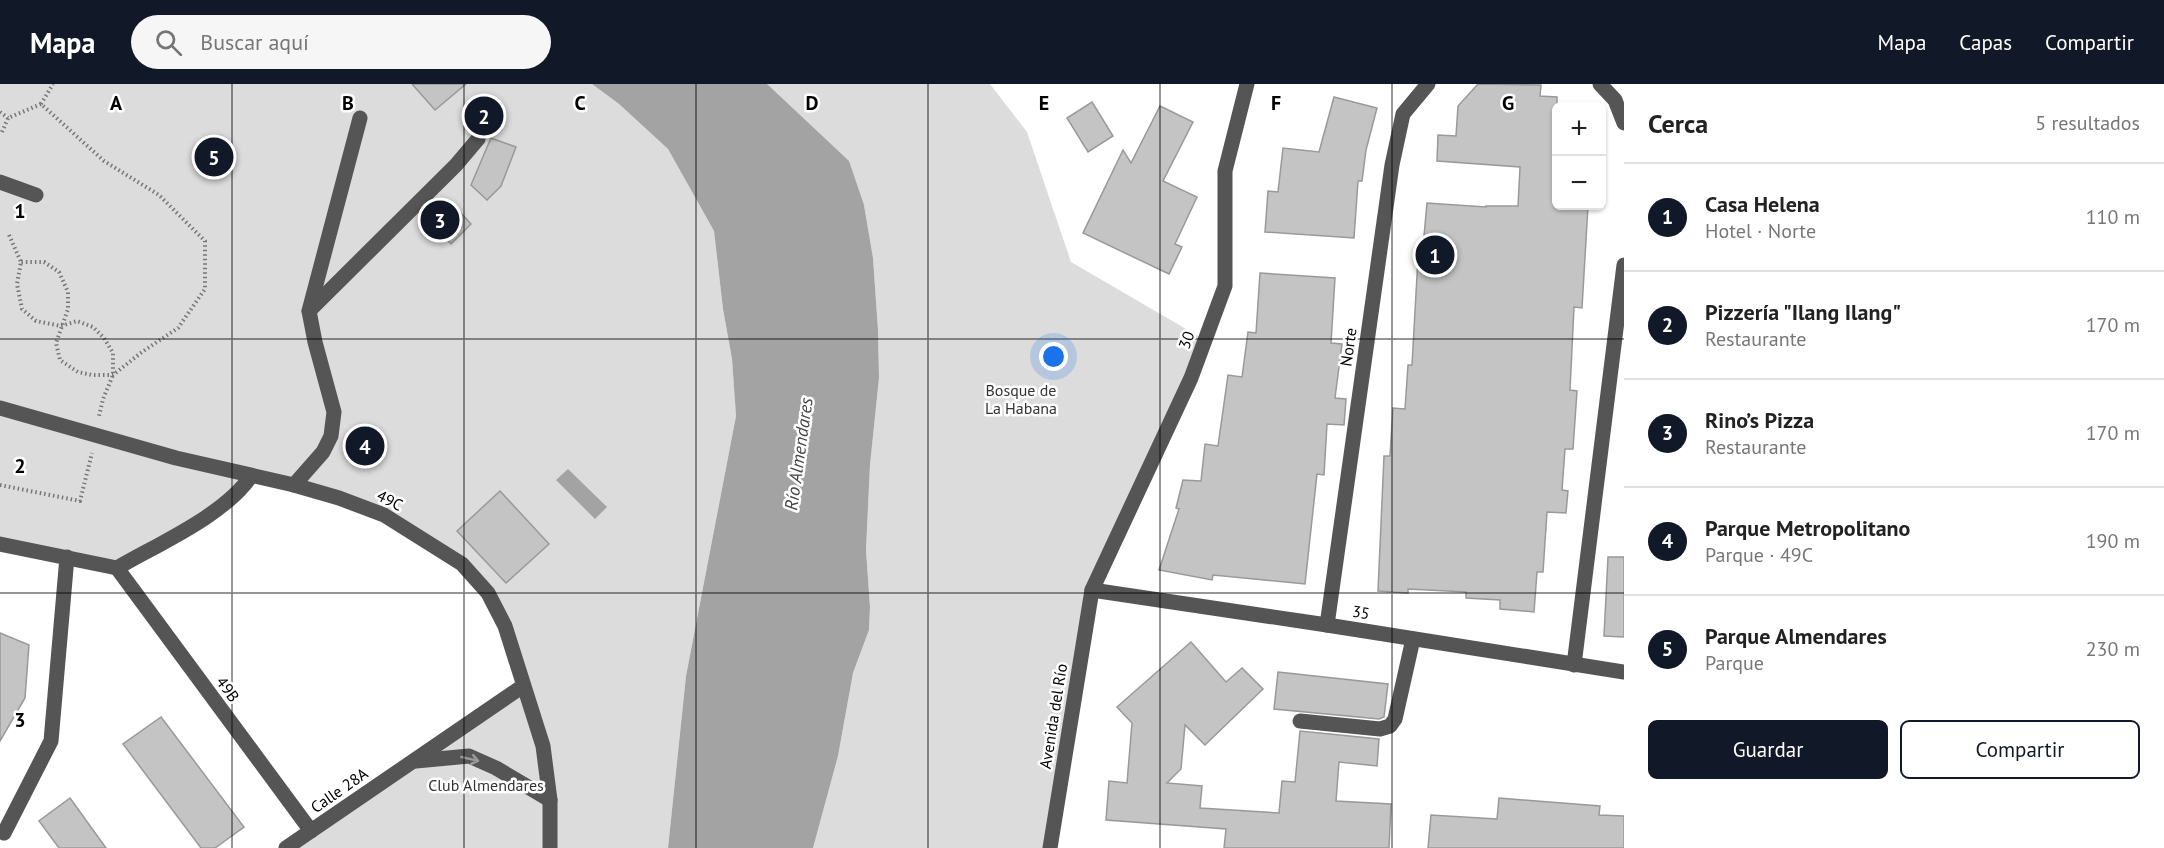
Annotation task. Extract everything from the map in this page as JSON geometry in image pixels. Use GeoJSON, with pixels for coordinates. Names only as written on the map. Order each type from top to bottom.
{"type":"FeatureCollection","features":[{"type":"Feature","properties":{"kind":"street","name":"30"},"geometry":{"type":"LineString","coordinates":[[1092,590],[1191,378],[1225,286],[1225,171],[1247,84]]}},
{"type":"Feature","properties":{"kind":"street","name":"Norte"},"geometry":{"type":"LineString","coordinates":[[1328,625],[1392,165],[1403,114],[1428,84]]}},
{"type":"Feature","properties":{"kind":"street"},"geometry":{"type":"LineString","coordinates":[[1600,84],[1615,100],[1624,123]]}},
{"type":"Feature","properties":{"kind":"street"},"geometry":{"type":"LineString","coordinates":[[294,485],[323,452],[331,436],[334,412],[309,311],[360,118]]}},
{"type":"Feature","properties":{"kind":"street"},"geometry":{"type":"LineString","coordinates":[[309,311],[456,165],[478,139]]}},
{"type":"Feature","properties":{"kind":"street"},"geometry":{"type":"LineString","coordinates":[[0,182],[36,195]]}},
{"type":"Feature","properties":{"kind":"street"},"geometry":{"type":"LineString","coordinates":[[1574,665],[1624,265]]}},
{"type":"Feature","properties":{"kind":"street","name":"49C"},"geometry":{"type":"LineString","coordinates":[[0,408],[176,458],[294,485],[339,498],[384,515],[462,564],[488,593],[505,626],[522,686],[543,746],[550,800],[550,848]]}},
{"type":"Feature","properties":{"kind":"street"},"geometry":{"type":"LineString","coordinates":[[0,544],[117,568],[226,504],[242,489],[251,476]]}},
{"type":"Feature","properties":{"kind":"street"},"geometry":{"type":"LineString","coordinates":[[4,833],[51,741],[67,557]]}},
{"type":"Feature","properties":{"kind":"street","name":"49B"},"geometry":{"type":"LineString","coordinates":[[117,568],[311,831]]}},
{"type":"Feature","properties":{"kind":"street","name":"35"},"geometry":{"type":"LineString","coordinates":[[1092,590],[1624,672]]}},
{"type":"Feature","properties":{"kind":"street","name":"Avenida del Río"},"geometry":{"type":"LineString","coordinates":[[1050,848],[1092,590]]}},
{"type":"Feature","properties":{"kind":"street"},"geometry":{"type":"LineString","coordinates":[[1300,721],[1380,729],[1390,726],[1395,719],[1413,639]]}},
{"type":"Feature","properties":{"kind":"street","name":"Calle 28A"},"geometry":{"type":"LineString","coordinates":[[286,848],[522,686]]}},
{"type":"Feature","properties":{"kind":"street","name":"Calle 28A"},"geometry":{"type":"LineString","coordinates":[[413,761],[469,756],[496,768],[550,800]]}},
{"type":"Feature","properties":{"kind":"path"},"geometry":{"type":"LineString","coordinates":[[2,132],[8,118],[41,104],[53,84]]}},
{"type":"Feature","properties":{"kind":"path"},"geometry":{"type":"LineString","coordinates":[[21,262],[44,262],[59,272],[68,292],[68,309],[56,343],[60,360],[78,372],[93,375],[113,375],[178,328],[205,289],[206,241],[159,195],[104,161],[41,104]]}},
{"type":"Feature","properties":{"kind":"path"},"geometry":{"type":"LineString","coordinates":[[0,112],[8,118]]}},
{"type":"Feature","properties":{"kind":"path"},"geometry":{"type":"LineString","coordinates":[[0,485],[80,501],[103,399],[113,375],[113,353],[104,338],[93,327],[77,321],[61,326],[36,321],[22,309],[17,284],[21,262],[9,236]]}},
{"type":"Feature","properties":{"kind":"green space","name":"Club Almendares"},"geometry":{"type":"Polygon","coordinates":[[[0,84],[592,84],[619,104],[668,149],[714,231],[723,309],[732,359],[736,416],[686,676],[668,848],[286,848],[523,685],[505,626],[462,564],[384,515],[251,476],[226,504],[117,568],[0,544],[0,84]]]}},
{"type":"Feature","properties":{"kind":"green space","name":"Bosque de La Habana"},"geometry":{"type":"Polygon","coordinates":[[[767,84],[990,84],[1027,132],[1071,262],[1205,340],[1092,590],[1050,848],[813,848],[838,756],[853,673],[869,630],[870,607],[866,550],[870,465],[879,378],[878,330],[873,258],[864,205],[767,84]]]}},
{"type":"Feature","properties":{"kind":"water","name":"Río Almendares"},"geometry":{"type":"Polygon","coordinates":[[[592,84],[767,84],[849,161],[864,205],[873,258],[879,378],[870,465],[866,550],[870,607],[869,630],[853,673],[838,756],[813,848],[668,848],[686,676],[736,416],[732,359],[723,309],[714,231],[668,149],[619,104],[592,84]]]}},
{"type":"Feature","properties":{"kind":"water"},"geometry":{"type":"Polygon","coordinates":[[[568,469],[607,507],[595,519],[556,480],[568,469]]]}},
{"type":"Feature","properties":{"kind":"building"},"geometry":{"type":"Polygon","coordinates":[[[412,84],[466,84],[435,110],[412,84]]]}},
{"type":"Feature","properties":{"kind":"building"},"geometry":{"type":"Polygon","coordinates":[[[1478,84],[1541,85],[1540,96],[1557,97],[1557,102],[1552,102],[1552,210],[1588,210],[1582,308],[1574,307],[1570,390],[1577,391],[1573,449],[1565,449],[1562,490],[1568,491],[1566,513],[1547,512],[1543,572],[1537,572],[1534,612],[1500,609],[1500,600],[1466,598],[1466,592],[1408,589],[1408,593],[1378,591],[1384,456],[1390,456],[1393,408],[1405,409],[1408,365],[1412,365],[1418,258],[1422,258],[1427,203],[1486,207],[1518,206],[1520,167],[1437,161],[1438,135],[1456,136],[1458,106],[1478,84]]]}},
{"type":"Feature","properties":{"kind":"building"},"geometry":{"type":"Polygon","coordinates":[[[1334,97],[1377,108],[1366,150],[1362,181],[1358,181],[1354,238],[1265,232],[1268,191],[1278,192],[1283,148],[1319,152],[1334,97]]]}},
{"type":"Feature","properties":{"kind":"building"},"geometry":{"type":"Polygon","coordinates":[[[1092,102],[1113,136],[1088,152],[1067,118],[1092,102]]]}},
{"type":"Feature","properties":{"kind":"building"},"geometry":{"type":"Polygon","coordinates":[[[1160,106],[1193,122],[1163,181],[1197,197],[1175,244],[1182,247],[1169,274],[1083,233],[1123,150],[1131,163],[1160,106]]]}},
{"type":"Feature","properties":{"kind":"building"},"geometry":{"type":"Polygon","coordinates":[[[491,138],[516,147],[501,186],[487,200],[471,185],[491,138]]]}},
{"type":"Feature","properties":{"kind":"building"},"geometry":{"type":"Polygon","coordinates":[[[457,209],[471,224],[451,244],[436,228],[457,209]]]}},
{"type":"Feature","properties":{"kind":"building"},"geometry":{"type":"Polygon","coordinates":[[[1260,273],[1335,278],[1331,343],[1342,344],[1335,398],[1346,399],[1344,425],[1327,424],[1324,475],[1317,474],[1305,584],[1213,575],[1212,580],[1159,570],[1179,509],[1176,508],[1183,480],[1201,481],[1205,444],[1218,446],[1228,375],[1242,377],[1248,332],[1256,333],[1260,273]]]}},
{"type":"Feature","properties":{"kind":"building"},"geometry":{"type":"Polygon","coordinates":[[[500,491],[549,544],[506,583],[457,531],[500,491]]]}},
{"type":"Feature","properties":{"kind":"building"},"geometry":{"type":"Polygon","coordinates":[[[1608,557],[1624,557],[1624,637],[1604,636],[1608,557]]]}},
{"type":"Feature","properties":{"kind":"building"},"geometry":{"type":"Polygon","coordinates":[[[0,633],[29,645],[25,698],[0,741],[0,633]]]}},
{"type":"Feature","properties":{"kind":"building"},"geometry":{"type":"Polygon","coordinates":[[[1191,642],[1226,682],[1242,668],[1263,689],[1205,745],[1185,725],[1181,769],[1167,783],[1202,786],[1200,808],[1279,813],[1282,781],[1295,782],[1300,731],[1379,739],[1377,766],[1339,762],[1336,801],[1391,804],[1389,848],[1224,848],[1226,829],[1106,820],[1109,781],[1127,783],[1132,723],[1117,707],[1191,642]]]}},
{"type":"Feature","properties":{"kind":"building"},"geometry":{"type":"Polygon","coordinates":[[[1278,672],[1388,684],[1384,717],[1379,719],[1274,709],[1278,672]]]}},
{"type":"Feature","properties":{"kind":"building"},"geometry":{"type":"Polygon","coordinates":[[[161,717],[244,827],[215,848],[201,848],[123,744],[161,717]]]}},
{"type":"Feature","properties":{"kind":"building"},"geometry":{"type":"Polygon","coordinates":[[[70,798],[106,848],[59,848],[39,821],[70,798]]]}},
{"type":"Feature","properties":{"kind":"building"},"geometry":{"type":"Polygon","coordinates":[[[1499,798],[1600,806],[1599,815],[1624,816],[1624,848],[1428,848],[1431,815],[1497,819],[1499,798]]]}},
{"type":"Feature","properties":{"kind":"place","name":"Pizzería \"Ilang Ilang\""},"geometry":{"type":"Point","coordinates":[484,116]}},
{"type":"Feature","properties":{"kind":"place","name":"Parque Almendares"},"geometry":{"type":"Point","coordinates":[214,157]}},
{"type":"Feature","properties":{"kind":"place","name":"Rino’s Pizza"},"geometry":{"type":"Point","coordinates":[440,220]}},
{"type":"Feature","properties":{"kind":"place","name":"Casa Helena"},"geometry":{"type":"Point","coordinates":[1435,255]}},
{"type":"Feature","properties":{"kind":"place","name":"Parque Metropolitano"},"geometry":{"type":"Point","coordinates":[365,446]}}]}
